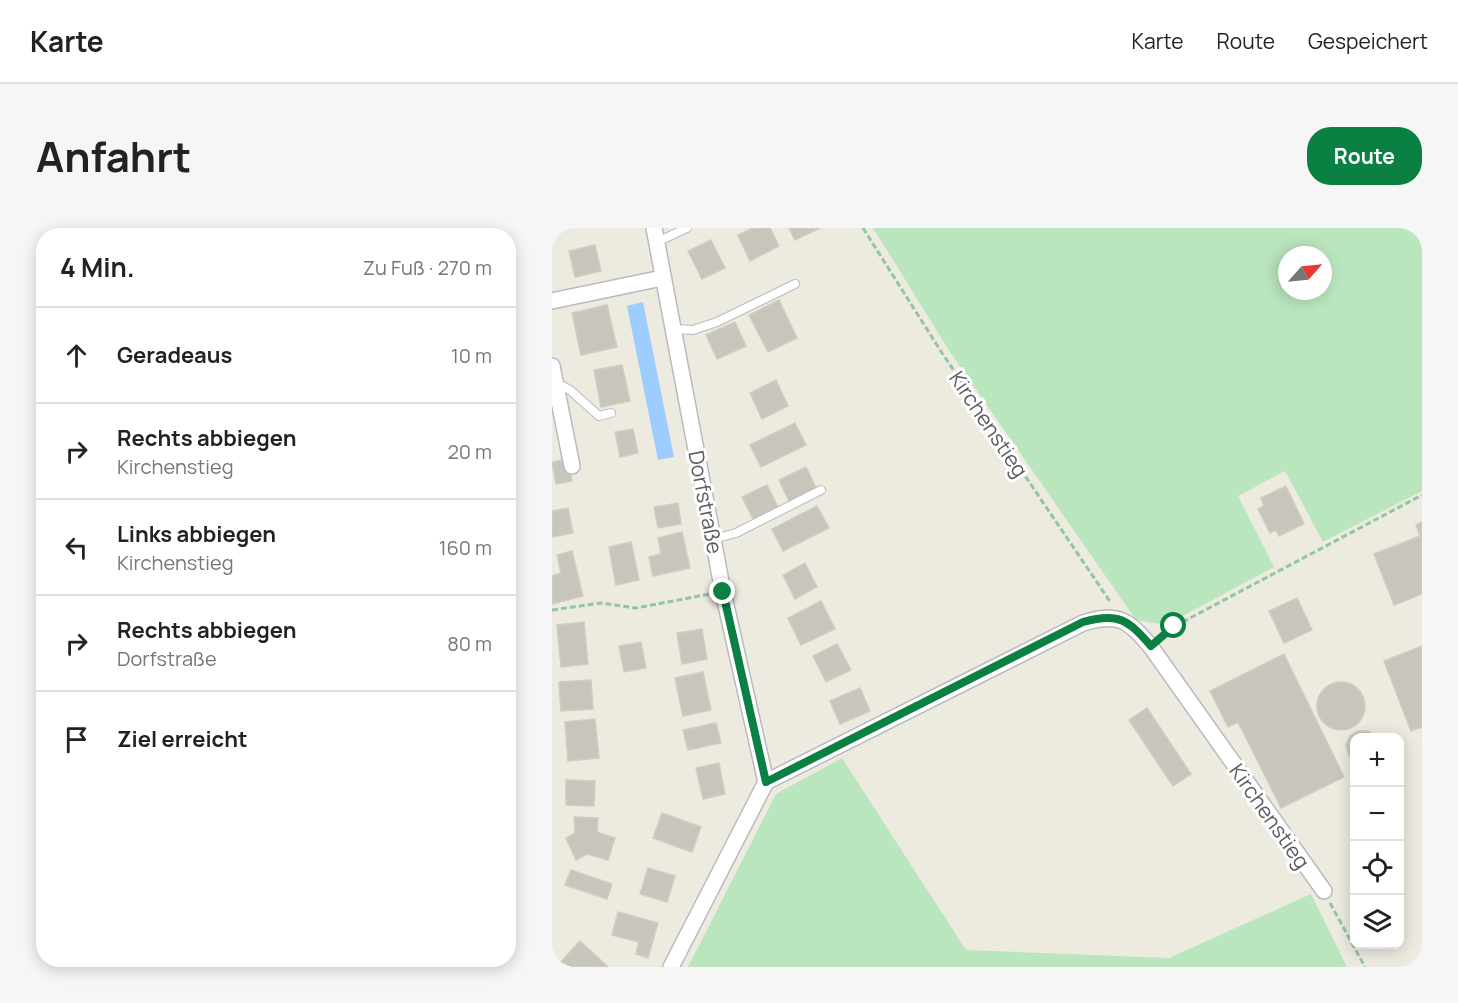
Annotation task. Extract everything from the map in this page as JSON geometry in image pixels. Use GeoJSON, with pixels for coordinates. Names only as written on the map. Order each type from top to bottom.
{"type":"FeatureCollection","features":[{"type":"Feature","properties":{"kind":"street","name":"Dorfstraße"},"geometry":{"type":"LineString","coordinates":[[655,235],[723,592],[766,782]]}},
{"type":"Feature","properties":{"kind":"street"},"geometry":{"type":"LineString","coordinates":[[552,301],[662,278]]}},
{"type":"Feature","properties":{"kind":"street"},"geometry":{"type":"LineString","coordinates":[[552,366],[572,466]]}},
{"type":"Feature","properties":{"kind":"street"},"geometry":{"type":"LineString","coordinates":[[671,967],[766,782],[1083,622],[1100,617],[1118,618]]}},
{"type":"Feature","properties":{"kind":"street","name":"Kirchenstieg"},"geometry":{"type":"LineString","coordinates":[[1118,618],[1137,631],[1151,646],[1324,891]]}},
{"type":"Feature","properties":{"kind":"lane"},"geometry":{"type":"LineString","coordinates":[[655,235],[687,228]]}},
{"type":"Feature","properties":{"kind":"lane"},"geometry":{"type":"LineString","coordinates":[[674,329],[693,330],[717,322],[795,284]]}},
{"type":"Feature","properties":{"kind":"lane"},"geometry":{"type":"LineString","coordinates":[[555,382],[570,390],[599,416],[611,413]]}},
{"type":"Feature","properties":{"kind":"lane"},"geometry":{"type":"LineString","coordinates":[[713,539],[736,533],[821,490]]}},
{"type":"Feature","properties":{"kind":"path","name":"Kirchenstieg"},"geometry":{"type":"LineString","coordinates":[[863,228],[942,353],[1111,604],[1118,618]]}},
{"type":"Feature","properties":{"kind":"path"},"geometry":{"type":"LineString","coordinates":[[1151,646],[1174,626],[1422,495]]}},
{"type":"Feature","properties":{"kind":"path"},"geometry":{"type":"LineString","coordinates":[[552,610],[601,603],[636,608],[723,592]]}},
{"type":"Feature","properties":{"kind":"path","name":"Kirchenstieg"},"geometry":{"type":"LineString","coordinates":[[1324,891],[1365,967]]}},
{"type":"Feature","properties":{"kind":"green space"},"geometry":{"type":"Polygon","coordinates":[[[873,228],[1422,228],[1422,491],[1323,542],[1285,471],[1238,496],[1274,567],[1166,625],[1136,620],[950,352],[873,228]]]}},
{"type":"Feature","properties":{"kind":"green space"},"geometry":{"type":"Polygon","coordinates":[[[842,758],[966,950],[1169,958],[1311,894],[1347,967],[688,967],[776,794],[842,758]]]}},
{"type":"Feature","properties":{"kind":"water"},"geometry":{"type":"Polygon","coordinates":[[[643,302],[674,457],[658,460],[627,306],[643,302]]]}},
{"type":"Feature","properties":{"kind":"building"},"geometry":{"type":"Polygon","coordinates":[[[753,228],[770,228],[779,246],[750,261],[738,235],[753,228]]]}},
{"type":"Feature","properties":{"kind":"building"},"geometry":{"type":"Polygon","coordinates":[[[789,228],[820,228],[795,240],[789,228]]]}},
{"type":"Feature","properties":{"kind":"building"},"geometry":{"type":"Polygon","coordinates":[[[711,240],[725,268],[702,279],[688,251],[711,240]]]}},
{"type":"Feature","properties":{"kind":"building"},"geometry":{"type":"Polygon","coordinates":[[[595,245],[601,271],[575,277],[569,251],[595,245]]]}},
{"type":"Feature","properties":{"kind":"building"},"geometry":{"type":"Polygon","coordinates":[[[779,300],[797,338],[768,352],[749,315],[779,300]]]}},
{"type":"Feature","properties":{"kind":"building"},"geometry":{"type":"Polygon","coordinates":[[[607,305],[617,347],[581,355],[572,313],[607,305]]]}},
{"type":"Feature","properties":{"kind":"building"},"geometry":{"type":"Polygon","coordinates":[[[735,322],[746,346],[717,359],[706,335],[735,322]]]}},
{"type":"Feature","properties":{"kind":"building"},"geometry":{"type":"Polygon","coordinates":[[[622,365],[630,401],[601,407],[594,370],[622,365]]]}},
{"type":"Feature","properties":{"kind":"building"},"geometry":{"type":"Polygon","coordinates":[[[776,380],[788,406],[762,419],[750,393],[776,380]]]}},
{"type":"Feature","properties":{"kind":"building"},"geometry":{"type":"Polygon","coordinates":[[[795,423],[806,445],[761,467],[750,445],[795,423]]]}},
{"type":"Feature","properties":{"kind":"building"},"geometry":{"type":"Polygon","coordinates":[[[633,429],[638,453],[620,457],[615,432],[633,429]]]}},
{"type":"Feature","properties":{"kind":"building"},"geometry":{"type":"Polygon","coordinates":[[[568,459],[572,481],[556,484],[552,462],[568,459]]]}},
{"type":"Feature","properties":{"kind":"building"},"geometry":{"type":"Polygon","coordinates":[[[806,467],[817,490],[790,503],[779,480],[806,467]]]}},
{"type":"Feature","properties":{"kind":"building"},"geometry":{"type":"Polygon","coordinates":[[[767,485],[779,509],[754,521],[742,497],[767,485]]]}},
{"type":"Feature","properties":{"kind":"building"},"geometry":{"type":"Polygon","coordinates":[[[1286,486],[1304,524],[1279,536],[1276,530],[1270,533],[1258,509],[1264,506],[1261,498],[1286,486]]]}},
{"type":"Feature","properties":{"kind":"building"},"geometry":{"type":"Polygon","coordinates":[[[678,503],[681,524],[658,528],[654,507],[678,503]]]}},
{"type":"Feature","properties":{"kind":"building"},"geometry":{"type":"Polygon","coordinates":[[[817,506],[829,528],[783,551],[772,529],[817,506]]]}},
{"type":"Feature","properties":{"kind":"building"},"geometry":{"type":"Polygon","coordinates":[[[568,508],[573,533],[552,537],[552,511],[568,508]]]}},
{"type":"Feature","properties":{"kind":"building"},"geometry":{"type":"Polygon","coordinates":[[[1422,522],[1422,594],[1394,605],[1374,554],[1420,536],[1416,525],[1422,522]]]}},
{"type":"Feature","properties":{"kind":"building"},"geometry":{"type":"Polygon","coordinates":[[[682,532],[690,568],[653,576],[649,557],[661,554],[658,538],[682,532]]]}},
{"type":"Feature","properties":{"kind":"building"},"geometry":{"type":"Polygon","coordinates":[[[631,542],[639,580],[616,585],[609,547],[631,542]]]}},
{"type":"Feature","properties":{"kind":"building"},"geometry":{"type":"Polygon","coordinates":[[[572,551],[583,596],[552,604],[552,576],[561,573],[557,555],[572,551]]]}},
{"type":"Feature","properties":{"kind":"building"},"geometry":{"type":"Polygon","coordinates":[[[805,563],[817,587],[795,599],[783,575],[805,563]]]}},
{"type":"Feature","properties":{"kind":"building"},"geometry":{"type":"Polygon","coordinates":[[[1297,598],[1312,630],[1284,643],[1269,611],[1297,598]]]}},
{"type":"Feature","properties":{"kind":"building"},"geometry":{"type":"Polygon","coordinates":[[[821,601],[835,629],[801,645],[788,618],[821,601]]]}},
{"type":"Feature","properties":{"kind":"building"},"geometry":{"type":"Polygon","coordinates":[[[584,622],[588,664],[561,667],[557,625],[584,622]]]}},
{"type":"Feature","properties":{"kind":"building"},"geometry":{"type":"Polygon","coordinates":[[[702,629],[707,659],[682,664],[677,633],[702,629]]]}},
{"type":"Feature","properties":{"kind":"building"},"geometry":{"type":"Polygon","coordinates":[[[641,642],[646,668],[624,672],[619,646],[641,642]]]}},
{"type":"Feature","properties":{"kind":"building"},"geometry":{"type":"Polygon","coordinates":[[[837,644],[851,670],[826,682],[813,656],[837,644]]]}},
{"type":"Feature","properties":{"kind":"building"},"geometry":{"type":"Polygon","coordinates":[[[1422,646],[1422,727],[1411,731],[1384,661],[1422,646]]]}},
{"type":"Feature","properties":{"kind":"building"},"geometry":{"type":"Polygon","coordinates":[[[1284,654],[1344,777],[1281,808],[1238,722],[1228,727],[1210,691],[1284,654]]]}},
{"type":"Feature","properties":{"kind":"building"},"geometry":{"type":"Polygon","coordinates":[[[703,672],[711,710],[683,716],[675,678],[703,672]]]}},
{"type":"Feature","properties":{"kind":"building"},"geometry":{"type":"Polygon","coordinates":[[[591,680],[593,709],[561,711],[559,682],[591,680]]]}},
{"type":"Feature","properties":{"kind":"building"},"geometry":{"type":"Polygon","coordinates":[[[1336,682],[1346,682],[1358,689],[1365,701],[1365,711],[1358,723],[1346,730],[1336,730],[1321,719],[1317,711],[1317,701],[1328,686],[1336,682]]]}},
{"type":"Feature","properties":{"kind":"building"},"geometry":{"type":"Polygon","coordinates":[[[860,688],[870,711],[840,724],[830,701],[860,688]]]}},
{"type":"Feature","properties":{"kind":"building"},"geometry":{"type":"Polygon","coordinates":[[[1147,708],[1191,774],[1173,786],[1129,720],[1147,708]]]}},
{"type":"Feature","properties":{"kind":"building"},"geometry":{"type":"Polygon","coordinates":[[[595,719],[599,758],[568,761],[565,722],[595,719]]]}},
{"type":"Feature","properties":{"kind":"building"},"geometry":{"type":"Polygon","coordinates":[[[716,723],[721,743],[688,750],[683,730],[716,723]]]}},
{"type":"Feature","properties":{"kind":"building"},"geometry":{"type":"Polygon","coordinates":[[[1368,731],[1371,733],[1355,733],[1368,731]]]}},
{"type":"Feature","properties":{"kind":"building"},"geometry":{"type":"Polygon","coordinates":[[[1350,736],[1350,757],[1349,756],[1346,745],[1350,736]]]}},
{"type":"Feature","properties":{"kind":"building"},"geometry":{"type":"Polygon","coordinates":[[[719,763],[725,794],[703,799],[696,768],[719,763]]]}},
{"type":"Feature","properties":{"kind":"building"},"geometry":{"type":"Polygon","coordinates":[[[566,780],[595,781],[594,806],[566,805],[566,780]]]}},
{"type":"Feature","properties":{"kind":"building"},"geometry":{"type":"Polygon","coordinates":[[[662,813],[701,827],[692,852],[653,838],[662,813]]]}},
{"type":"Feature","properties":{"kind":"building"},"geometry":{"type":"Polygon","coordinates":[[[574,817],[598,818],[597,832],[615,838],[608,860],[587,854],[576,860],[566,838],[575,833],[574,817]]]}},
{"type":"Feature","properties":{"kind":"building"},"geometry":{"type":"Polygon","coordinates":[[[648,868],[675,876],[667,902],[640,894],[648,868]]]}},
{"type":"Feature","properties":{"kind":"building"},"geometry":{"type":"Polygon","coordinates":[[[571,870],[612,884],[607,899],[565,885],[571,870]]]}},
{"type":"Feature","properties":{"kind":"building"},"geometry":{"type":"Polygon","coordinates":[[[618,912],[658,923],[648,958],[636,954],[639,942],[612,935],[618,912]]]}},
{"type":"Feature","properties":{"kind":"building"},"geometry":{"type":"Polygon","coordinates":[[[580,941],[608,967],[556,967],[580,941]]]}},
{"type":"Feature","properties":{"kind":"route"},"geometry":{"type":"LineString","coordinates":[[723,592],[766,782],[1083,622],[1100,617],[1118,618],[1137,631],[1151,646],[1174,626]]}}]}
